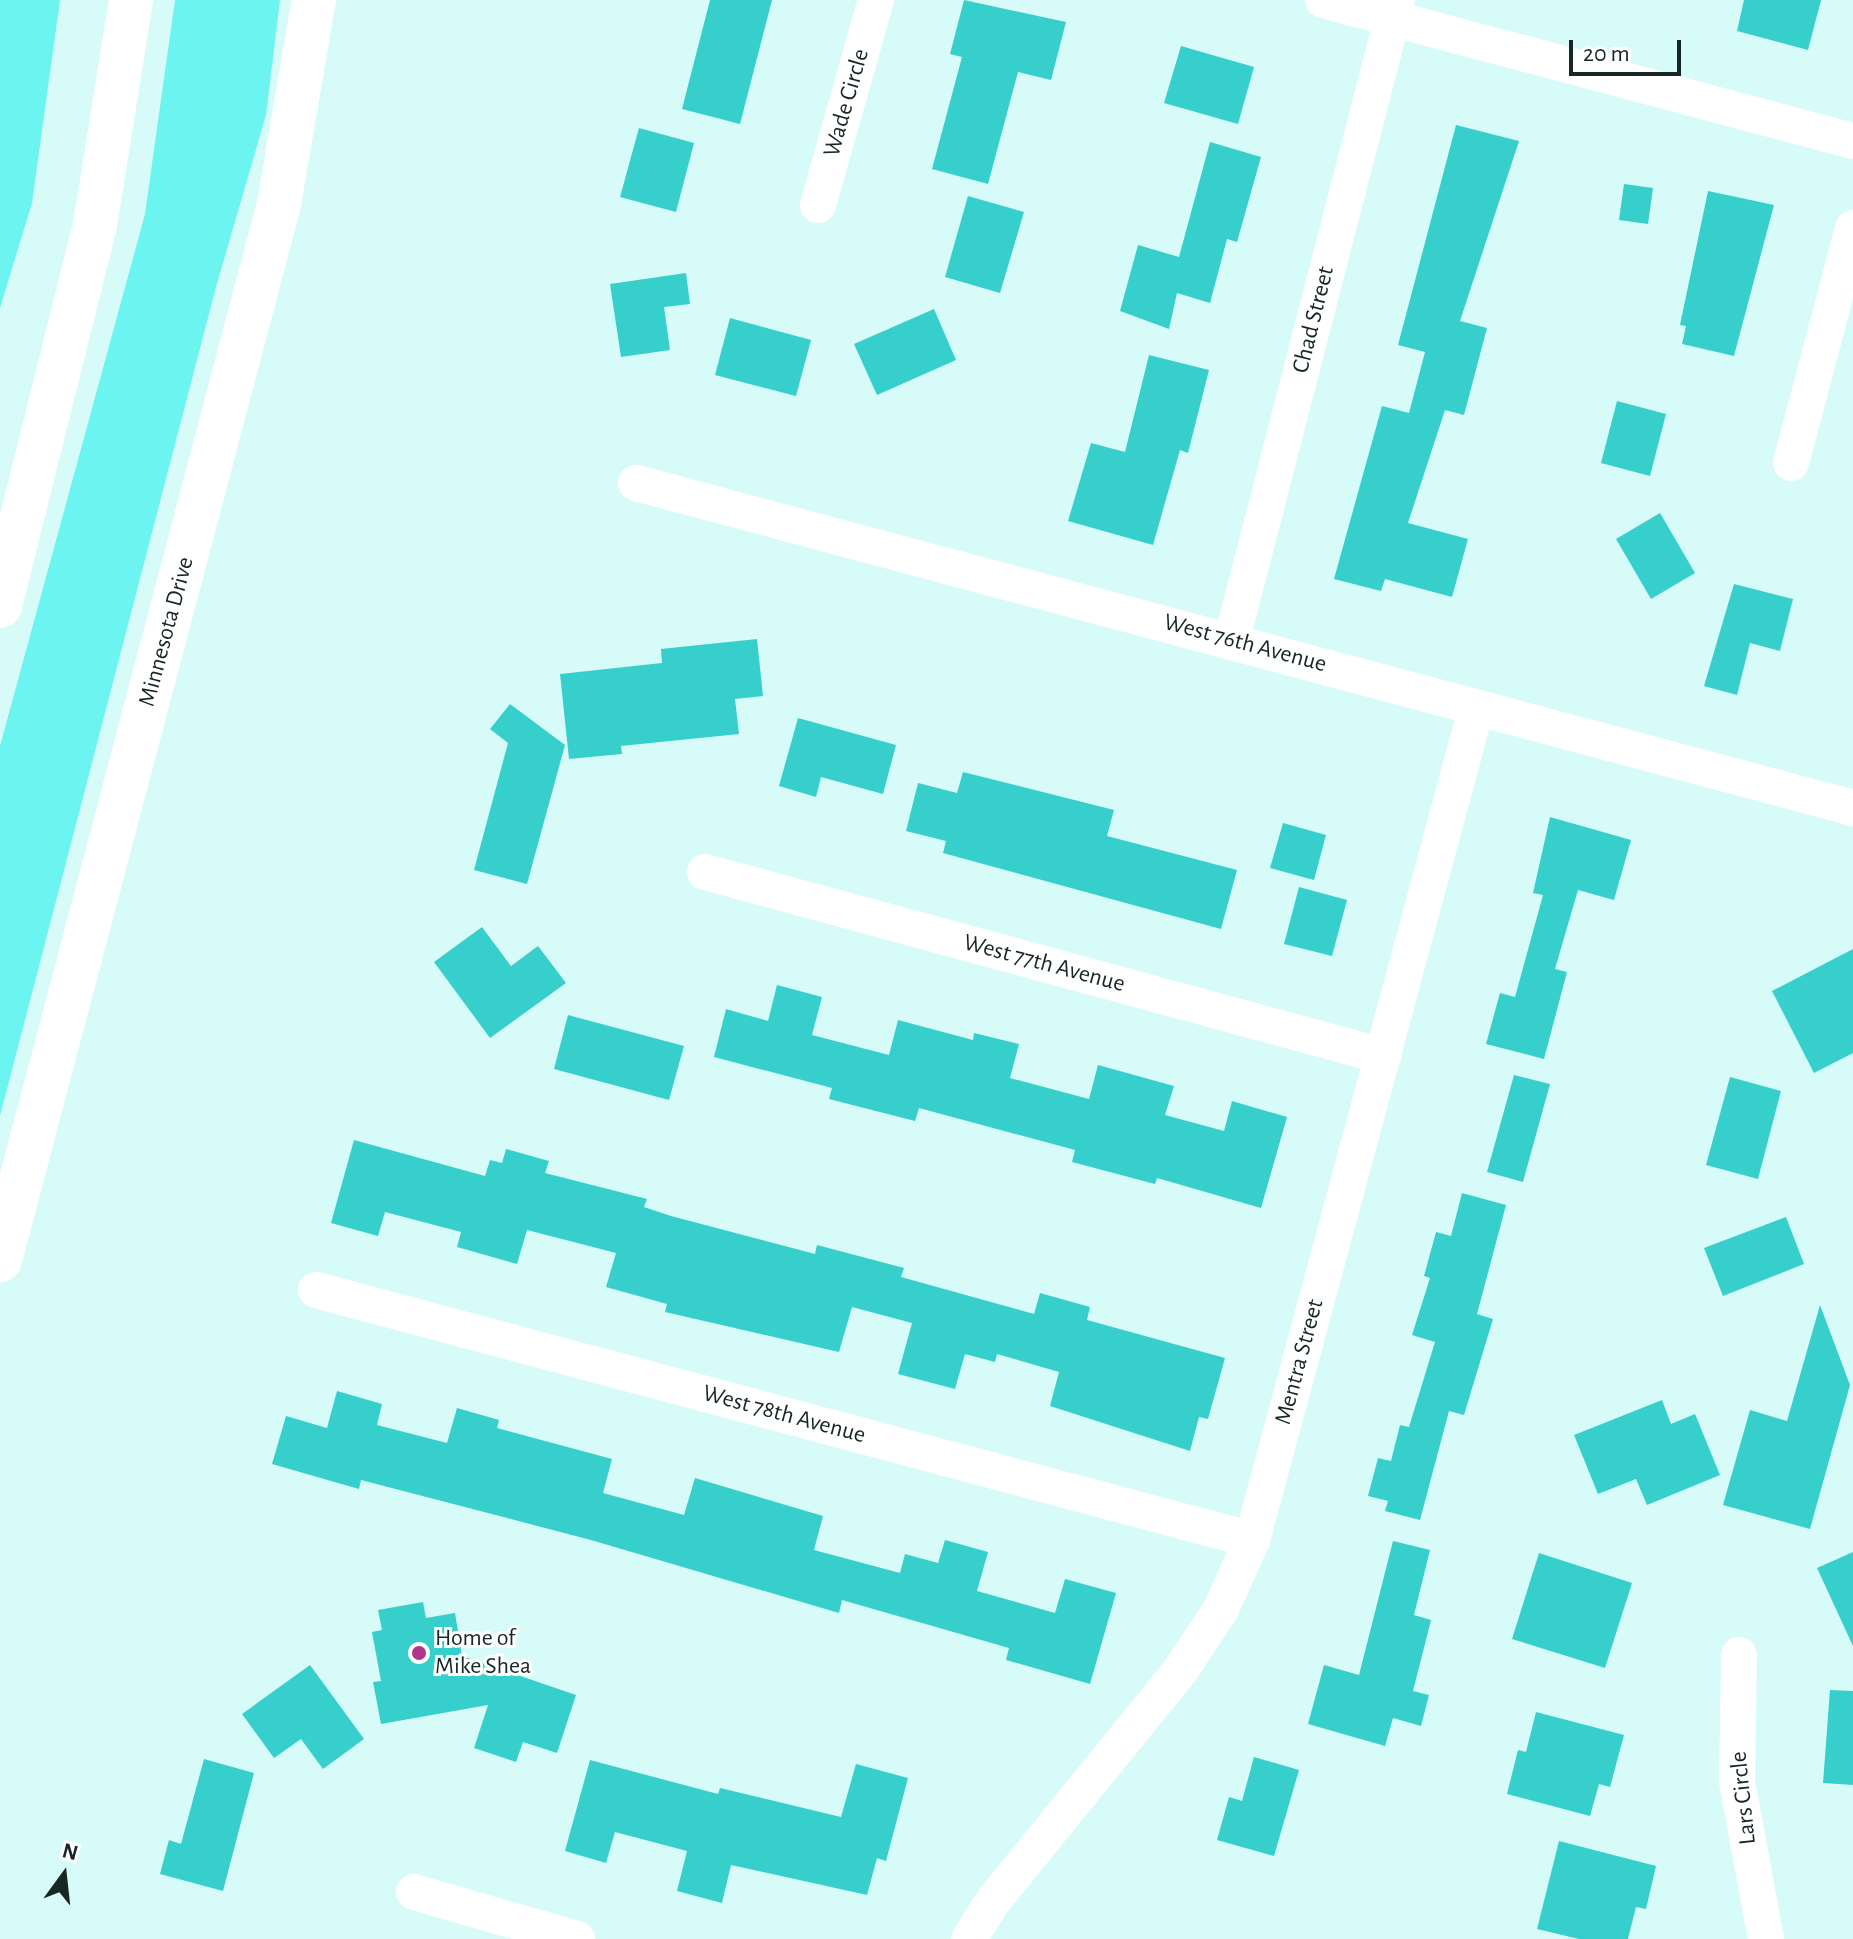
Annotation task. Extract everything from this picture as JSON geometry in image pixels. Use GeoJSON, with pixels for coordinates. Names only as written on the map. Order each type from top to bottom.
{"type":"FeatureCollection","features":[{"type":"Feature","properties":{"kind":"highway"},"geometry":{"type":"LineString","coordinates":[[0,606],[95,225],[131,0]]}},
{"type":"Feature","properties":{"kind":"highway","name":"Minnesota Drive"},"geometry":{"type":"LineString","coordinates":[[0,1260],[279,204],[314,0]]}},
{"type":"Feature","properties":{"kind":"highway"},"geometry":{"type":"LineString","coordinates":[[0,558],[34,475]]}},
{"type":"Feature","properties":{"kind":"street","name":"Wade Circle"},"geometry":{"type":"LineString","coordinates":[[818,205],[876,0]]}},
{"type":"Feature","properties":{"kind":"street"},"geometry":{"type":"LineString","coordinates":[[1323,0],[1394,9],[1853,141]]}},
{"type":"Feature","properties":{"kind":"street","name":"Chad Street"},"geometry":{"type":"LineString","coordinates":[[1232,639],[1394,9]]}},
{"type":"Feature","properties":{"kind":"street"},"geometry":{"type":"LineString","coordinates":[[1791,463],[1853,228]]}},
{"type":"Feature","properties":{"kind":"street","name":"West 76th Avenue"},"geometry":{"type":"LineString","coordinates":[[636,483],[1232,639],[1476,709],[1853,808]]}},
{"type":"Feature","properties":{"kind":"street","name":"Mentra Street"},"geometry":{"type":"LineString","coordinates":[[969,1939],[993,1901],[1180,1671],[1221,1609],[1252,1540],[1476,709]]}},
{"type":"Feature","properties":{"kind":"street","name":"West 77th Avenue"},"geometry":{"type":"LineString","coordinates":[[705,872],[1383,1056]]}},
{"type":"Feature","properties":{"kind":"street","name":"West 78th Avenue"},"geometry":{"type":"LineString","coordinates":[[316,1290],[1252,1540]]}},
{"type":"Feature","properties":{"kind":"street","name":"Lars Circle"},"geometry":{"type":"LineString","coordinates":[[1739,1655],[1737,1781],[1766,1939]]}},
{"type":"Feature","properties":{"kind":"street"},"geometry":{"type":"LineString","coordinates":[[414,1892],[577,1939]]}},
{"type":"Feature","properties":{"kind":"shaded area"},"geometry":{"type":"Polygon","coordinates":[[[0,0],[60,0],[32,203],[0,308],[0,0]]]}},
{"type":"Feature","properties":{"kind":"shaded area"},"geometry":{"type":"Polygon","coordinates":[[[175,0],[280,0],[266,115],[216,287],[0,1116],[0,746],[145,214],[175,0]]]}},
{"type":"Feature","properties":{"kind":"building"},"geometry":{"type":"Polygon","coordinates":[[[710,0],[772,0],[740,124],[682,109],[710,0]]]}},
{"type":"Feature","properties":{"kind":"building"},"geometry":{"type":"Polygon","coordinates":[[[964,0],[1066,22],[1051,80],[1018,72],[988,184],[932,169],[962,57],[950,54],[964,0]]]}},
{"type":"Feature","properties":{"kind":"building"},"geometry":{"type":"Polygon","coordinates":[[[1744,0],[1821,0],[1808,50],[1737,31],[1744,0]]]}},
{"type":"Feature","properties":{"kind":"building"},"geometry":{"type":"Polygon","coordinates":[[[1181,46],[1254,67],[1238,124],[1164,103],[1181,46]]]}},
{"type":"Feature","properties":{"kind":"building"},"geometry":{"type":"Polygon","coordinates":[[[1456,125],[1519,141],[1460,321],[1487,328],[1464,415],[1445,410],[1408,523],[1468,539],[1452,597],[1385,579],[1381,591],[1334,579],[1382,406],[1409,413],[1425,352],[1398,345],[1456,125]]]}},
{"type":"Feature","properties":{"kind":"building"},"geometry":{"type":"Polygon","coordinates":[[[639,128],[694,143],[676,212],[620,197],[639,128]]]}},
{"type":"Feature","properties":{"kind":"building"},"geometry":{"type":"Polygon","coordinates":[[[1210,142],[1261,157],[1237,242],[1227,239],[1210,303],[1177,293],[1169,329],[1120,311],[1138,245],[1179,257],[1210,142]]]}},
{"type":"Feature","properties":{"kind":"building"},"geometry":{"type":"Polygon","coordinates":[[[1624,184],[1653,188],[1648,224],[1619,220],[1624,184]]]}},
{"type":"Feature","properties":{"kind":"building"},"geometry":{"type":"Polygon","coordinates":[[[1708,191],[1774,205],[1734,356],[1682,344],[1686,326],[1680,325],[1708,191]]]}},
{"type":"Feature","properties":{"kind":"building"},"geometry":{"type":"Polygon","coordinates":[[[968,196],[1024,212],[1000,293],[945,277],[968,196]]]}},
{"type":"Feature","properties":{"kind":"building"},"geometry":{"type":"Polygon","coordinates":[[[686,273],[690,304],[664,307],[670,350],[621,357],[610,284],[686,273]]]}},
{"type":"Feature","properties":{"kind":"building"},"geometry":{"type":"Polygon","coordinates":[[[934,309],[956,360],[877,395],[854,344],[934,309]]]}},
{"type":"Feature","properties":{"kind":"building"},"geometry":{"type":"Polygon","coordinates":[[[730,318],[811,340],[796,396],[715,375],[730,318]]]}},
{"type":"Feature","properties":{"kind":"building"},"geometry":{"type":"Polygon","coordinates":[[[1149,355],[1209,370],[1188,453],[1180,450],[1153,545],[1068,521],[1091,443],[1125,452],[1149,355]]]}},
{"type":"Feature","properties":{"kind":"building"},"geometry":{"type":"Polygon","coordinates":[[[1617,401],[1666,414],[1650,476],[1601,463],[1617,401]]]}},
{"type":"Feature","properties":{"kind":"building"},"geometry":{"type":"Polygon","coordinates":[[[1660,513],[1695,573],[1651,599],[1616,539],[1660,513]]]}},
{"type":"Feature","properties":{"kind":"building"},"geometry":{"type":"Polygon","coordinates":[[[1734,584],[1793,599],[1780,651],[1750,643],[1737,695],[1704,686],[1734,584]]]}},
{"type":"Feature","properties":{"kind":"building"},"geometry":{"type":"Polygon","coordinates":[[[757,639],[763,696],[735,699],[739,734],[621,746],[622,754],[569,759],[560,674],[662,663],[661,649],[757,639]]]}},
{"type":"Feature","properties":{"kind":"building"},"geometry":{"type":"Polygon","coordinates":[[[510,704],[565,745],[527,884],[474,870],[508,743],[490,729],[510,704]]]}},
{"type":"Feature","properties":{"kind":"building"},"geometry":{"type":"Polygon","coordinates":[[[798,718],[896,745],[883,794],[821,777],[816,797],[779,786],[798,718]]]}},
{"type":"Feature","properties":{"kind":"building"},"geometry":{"type":"Polygon","coordinates":[[[963,772],[1114,810],[1107,836],[1237,870],[1221,929],[943,853],[946,841],[906,831],[918,783],[957,793],[963,772]]]}},
{"type":"Feature","properties":{"kind":"building"},"geometry":{"type":"Polygon","coordinates":[[[1550,817],[1631,840],[1614,900],[1578,890],[1555,969],[1567,972],[1544,1059],[1486,1044],[1500,993],[1515,997],[1543,895],[1533,893],[1550,817]]]}},
{"type":"Feature","properties":{"kind":"building"},"geometry":{"type":"Polygon","coordinates":[[[1283,823],[1326,835],[1314,880],[1270,868],[1283,823]]]}},
{"type":"Feature","properties":{"kind":"building"},"geometry":{"type":"Polygon","coordinates":[[[1299,887],[1347,900],[1332,956],[1284,944],[1299,887]]]}},
{"type":"Feature","properties":{"kind":"building"},"geometry":{"type":"Polygon","coordinates":[[[482,927],[511,966],[538,946],[566,983],[490,1038],[434,962],[482,927]]]}},
{"type":"Feature","properties":{"kind":"building"},"geometry":{"type":"Polygon","coordinates":[[[1853,949],[1853,1053],[1814,1073],[1772,991],[1853,949]]]}},
{"type":"Feature","properties":{"kind":"building"},"geometry":{"type":"Polygon","coordinates":[[[777,985],[822,997],[812,1035],[889,1055],[898,1020],[973,1040],[974,1033],[1019,1044],[1010,1078],[1089,1099],[1098,1065],[1174,1086],[1165,1115],[1224,1131],[1232,1101],[1287,1117],[1261,1208],[1157,1178],[1155,1184],[1072,1162],[1075,1150],[919,1108],[915,1121],[829,1099],[832,1088],[714,1057],[726,1009],[768,1021],[777,985]]]}},
{"type":"Feature","properties":{"kind":"building"},"geometry":{"type":"Polygon","coordinates":[[[568,1015],[684,1046],[669,1100],[554,1069],[568,1015]]]}},
{"type":"Feature","properties":{"kind":"building"},"geometry":{"type":"Polygon","coordinates":[[[1514,1075],[1550,1084],[1523,1182],[1487,1172],[1514,1075]]]}},
{"type":"Feature","properties":{"kind":"building"},"geometry":{"type":"Polygon","coordinates":[[[1730,1077],[1781,1091],[1758,1179],[1706,1165],[1730,1077]]]}},
{"type":"Feature","properties":{"kind":"building"},"geometry":{"type":"Polygon","coordinates":[[[354,1140],[485,1176],[490,1160],[502,1163],[506,1149],[549,1161],[545,1173],[647,1199],[644,1207],[671,1216],[815,1254],[817,1245],[904,1268],[901,1277],[1034,1314],[1040,1293],[1090,1307],[1087,1320],[1225,1358],[1208,1419],[1199,1417],[1190,1451],[1050,1406],[1059,1372],[997,1354],[995,1362],[965,1354],[955,1389],[898,1374],[912,1323],[852,1307],[839,1352],[665,1312],[667,1304],[606,1287],[616,1253],[527,1230],[517,1264],[457,1247],[461,1232],[385,1212],[378,1236],[331,1223],[354,1140]]]}},
{"type":"Feature","properties":{"kind":"building"},"geometry":{"type":"Polygon","coordinates":[[[1462,1193],[1506,1205],[1477,1314],[1493,1319],[1464,1415],[1449,1411],[1420,1520],[1385,1511],[1388,1501],[1368,1496],[1378,1458],[1391,1461],[1400,1425],[1409,1427],[1435,1342],[1412,1335],[1430,1278],[1424,1276],[1436,1232],[1451,1236],[1462,1193]]]}},
{"type":"Feature","properties":{"kind":"building"},"geometry":{"type":"Polygon","coordinates":[[[1786,1217],[1804,1264],[1723,1296],[1704,1248],[1786,1217]]]}},
{"type":"Feature","properties":{"kind":"building"},"geometry":{"type":"Polygon","coordinates":[[[1820,1305],[1850,1385],[1810,1529],[1723,1505],[1750,1410],[1787,1421],[1820,1305]]]}},
{"type":"Feature","properties":{"kind":"building"},"geometry":{"type":"Polygon","coordinates":[[[337,1391],[382,1404],[377,1425],[447,1443],[457,1408],[499,1420],[497,1428],[612,1459],[603,1493],[684,1515],[695,1478],[823,1516],[814,1550],[900,1573],[905,1554],[938,1563],[945,1540],[988,1552],[977,1591],[1055,1613],[1065,1579],[1116,1593],[1090,1684],[1006,1660],[1009,1648],[842,1600],[839,1613],[591,1540],[361,1480],[359,1489],[272,1464],[286,1416],[327,1428],[337,1391]]]}},
{"type":"Feature","properties":{"kind":"building"},"geometry":{"type":"Polygon","coordinates":[[[1662,1400],[1671,1424],[1695,1414],[1720,1475],[1647,1505],[1636,1479],[1598,1494],[1574,1435],[1662,1400]]]}},
{"type":"Feature","properties":{"kind":"building"},"geometry":{"type":"Polygon","coordinates":[[[1393,1541],[1430,1550],[1414,1615],[1431,1620],[1413,1691],[1429,1695],[1421,1726],[1393,1718],[1385,1746],[1308,1724],[1324,1665],[1359,1675],[1393,1541]]]}},
{"type":"Feature","properties":{"kind":"building"},"geometry":{"type":"Polygon","coordinates":[[[1853,1552],[1853,1646],[1817,1568],[1853,1552]]]}},
{"type":"Feature","properties":{"kind":"building"},"geometry":{"type":"Polygon","coordinates":[[[1539,1553],[1632,1583],[1605,1668],[1512,1639],[1539,1553]]]}},
{"type":"Feature","properties":{"kind":"building"},"geometry":{"type":"Polygon","coordinates":[[[423,1602],[426,1618],[455,1613],[462,1656],[576,1695],[557,1753],[523,1742],[516,1762],[474,1748],[488,1705],[381,1724],[373,1682],[381,1681],[372,1632],[382,1630],[378,1610],[423,1602]]]}},
{"type":"Feature","properties":{"kind":"building"},"geometry":{"type":"Polygon","coordinates":[[[310,1665],[364,1739],[323,1769],[301,1739],[274,1758],[242,1714],[310,1665]]]}},
{"type":"Feature","properties":{"kind":"building"},"geometry":{"type":"Polygon","coordinates":[[[1830,1690],[1853,1691],[1853,1785],[1823,1783],[1830,1690]]]}},
{"type":"Feature","properties":{"kind":"building"},"geometry":{"type":"Polygon","coordinates":[[[1536,1712],[1624,1735],[1610,1787],[1599,1784],[1590,1816],[1507,1794],[1518,1750],[1526,1752],[1536,1712]]]}},
{"type":"Feature","properties":{"kind":"building"},"geometry":{"type":"Polygon","coordinates":[[[1254,1757],[1299,1770],[1274,1856],[1217,1840],[1229,1797],[1242,1801],[1254,1757]]]}},
{"type":"Feature","properties":{"kind":"building"},"geometry":{"type":"Polygon","coordinates":[[[204,1759],[254,1773],[223,1891],[160,1874],[169,1840],[181,1844],[204,1759]]]}},
{"type":"Feature","properties":{"kind":"building"},"geometry":{"type":"Polygon","coordinates":[[[590,1760],[718,1794],[720,1788],[841,1817],[856,1764],[908,1778],[886,1861],[877,1858],[867,1895],[731,1865],[722,1903],[677,1891],[687,1851],[615,1832],[606,1863],[565,1851],[590,1760]]]}},
{"type":"Feature","properties":{"kind":"building"},"geometry":{"type":"Polygon","coordinates":[[[1559,1841],[1656,1866],[1646,1909],[1636,1907],[1628,1939],[1579,1939],[1537,1929],[1559,1841]]]}},
{"type":"Feature","properties":{"kind":"place","name":"Home of Mike Shea"},"geometry":{"type":"Point","coordinates":[419,1653]}}]}
